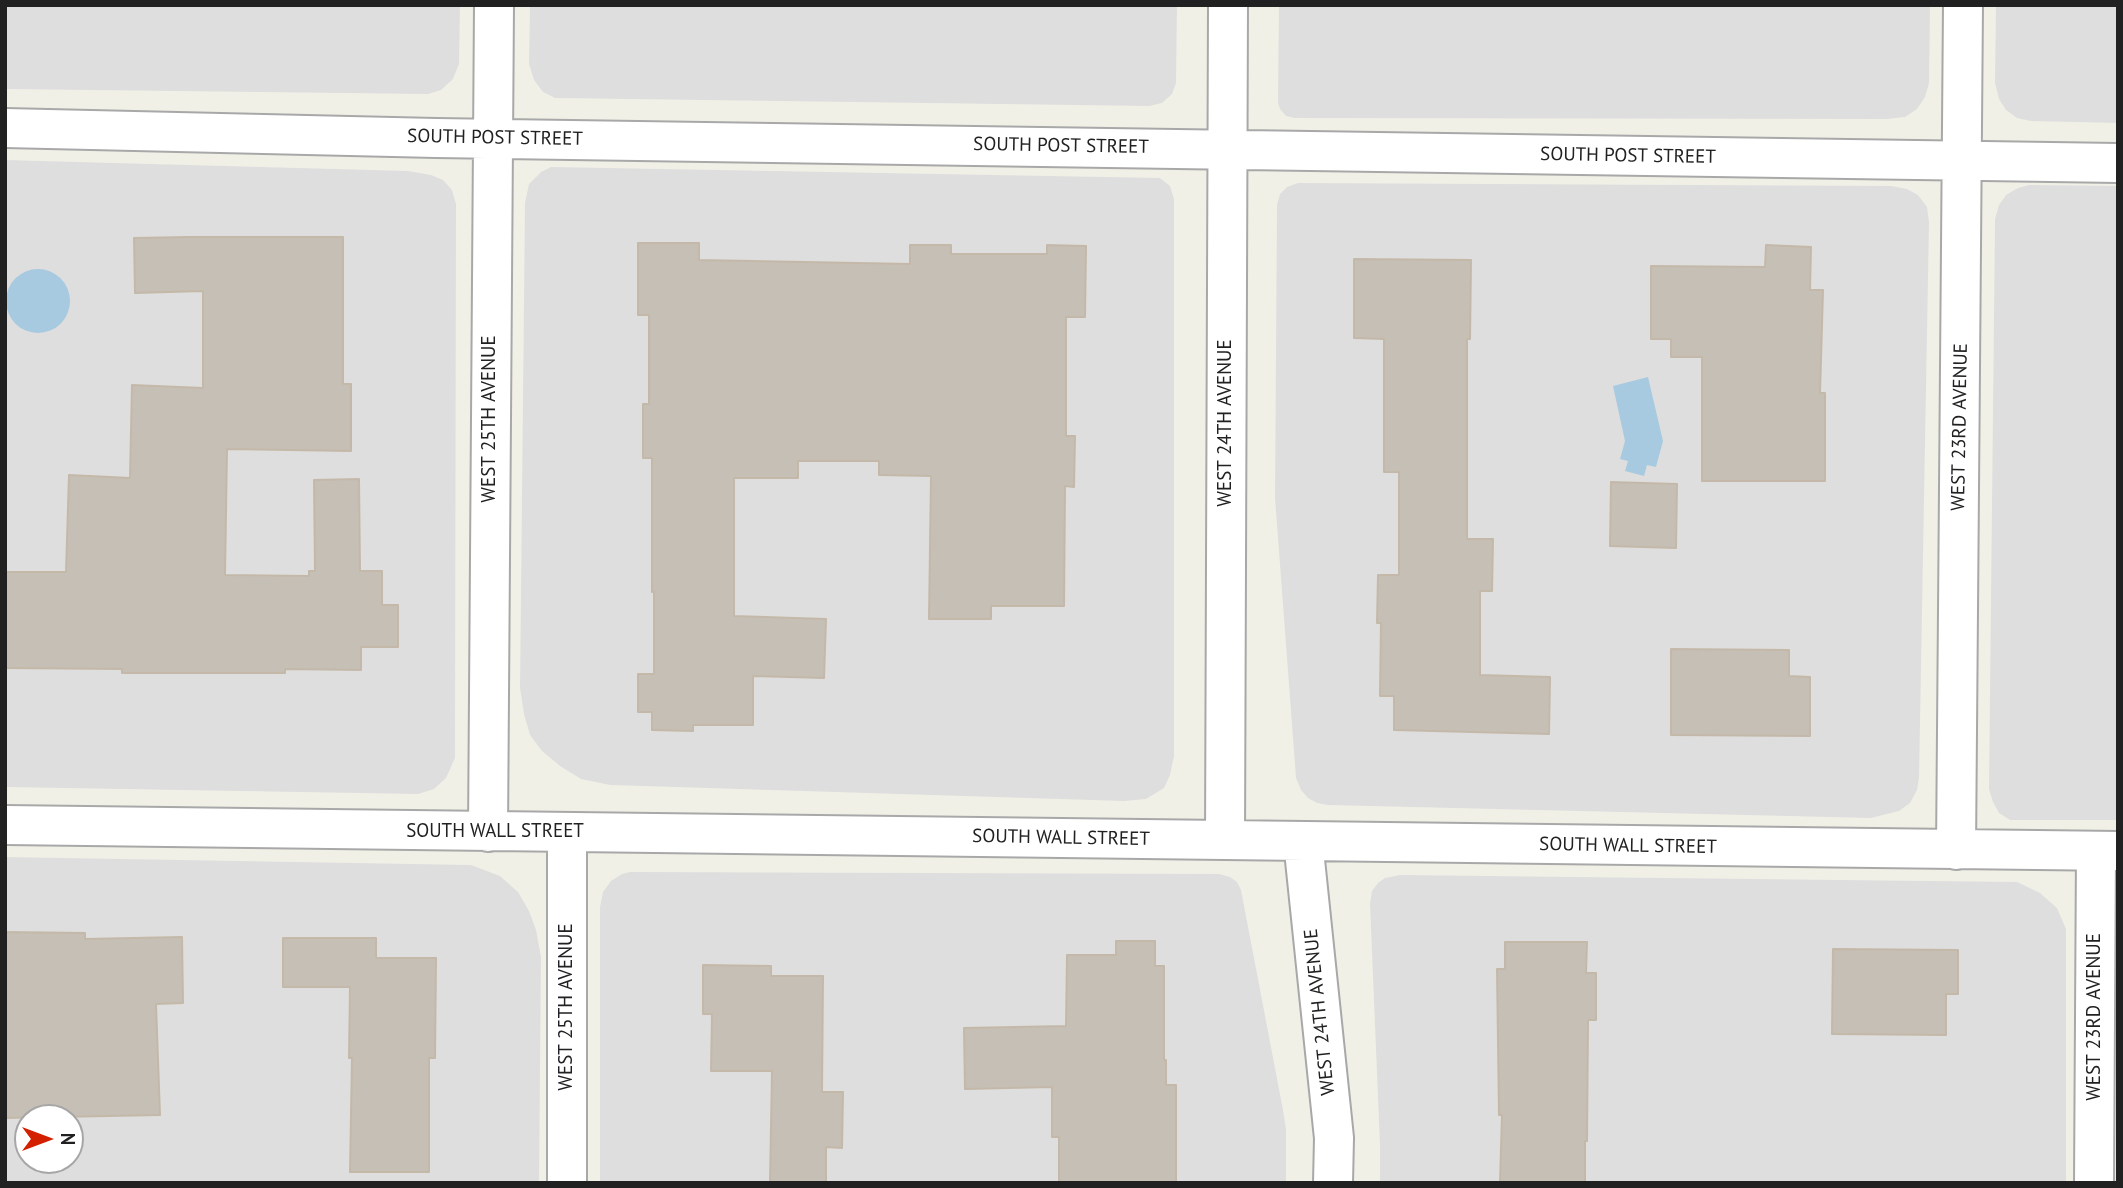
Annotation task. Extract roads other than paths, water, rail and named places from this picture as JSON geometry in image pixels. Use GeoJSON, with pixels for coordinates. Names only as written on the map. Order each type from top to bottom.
{"type":"FeatureCollection","features":[{"type":"Feature","properties":{"kind":"street","name":"WEST 25TH AVENUE"},"geometry":{"type":"LineString","coordinates":[[488,832],[494,5]]}},
{"type":"Feature","properties":{"kind":"street","name":"WEST 24TH AVENUE"},"geometry":{"type":"LineString","coordinates":[[1225,841],[1228,5]]}},
{"type":"Feature","properties":{"kind":"street","name":"WEST 23RD AVENUE"},"geometry":{"type":"LineString","coordinates":[[1956,849],[1963,5]]}},
{"type":"Feature","properties":{"kind":"street","name":"SOUTH POST STREET"},"geometry":{"type":"LineString","coordinates":[[5,128],[492,139],[2118,163]]}},
{"type":"Feature","properties":{"kind":"street","name":"SOUTH WALL STREET"},"geometry":{"type":"LineString","coordinates":[[5,825],[2107,851]]}},
{"type":"Feature","properties":{"kind":"street","name":"WEST 25TH AVENUE"},"geometry":{"type":"LineString","coordinates":[[567,832],[567,1183]]}},
{"type":"Feature","properties":{"kind":"street","name":"WEST 24TH AVENUE"},"geometry":{"type":"LineString","coordinates":[[1303,841],[1334,1138],[1334,1183]]}},
{"type":"Feature","properties":{"kind":"street","name":"WEST 23RD AVENUE"},"geometry":{"type":"LineString","coordinates":[[2094,1183],[2107,851]]}},
{"type":"Feature","properties":{"kind":"water"},"geometry":{"type":"Polygon","coordinates":[[[38,269],[56,275],[64,283],[70,301],[64,319],[56,327],[38,333],[20,327],[12,319],[6,301],[12,283],[20,275],[38,269]]]}},
{"type":"Feature","properties":{"kind":"water"},"geometry":{"type":"Polygon","coordinates":[[[1648,377],[1663,441],[1656,467],[1647,465],[1644,476],[1625,471],[1628,461],[1620,459],[1625,441],[1613,386],[1648,377]]]}}]}
